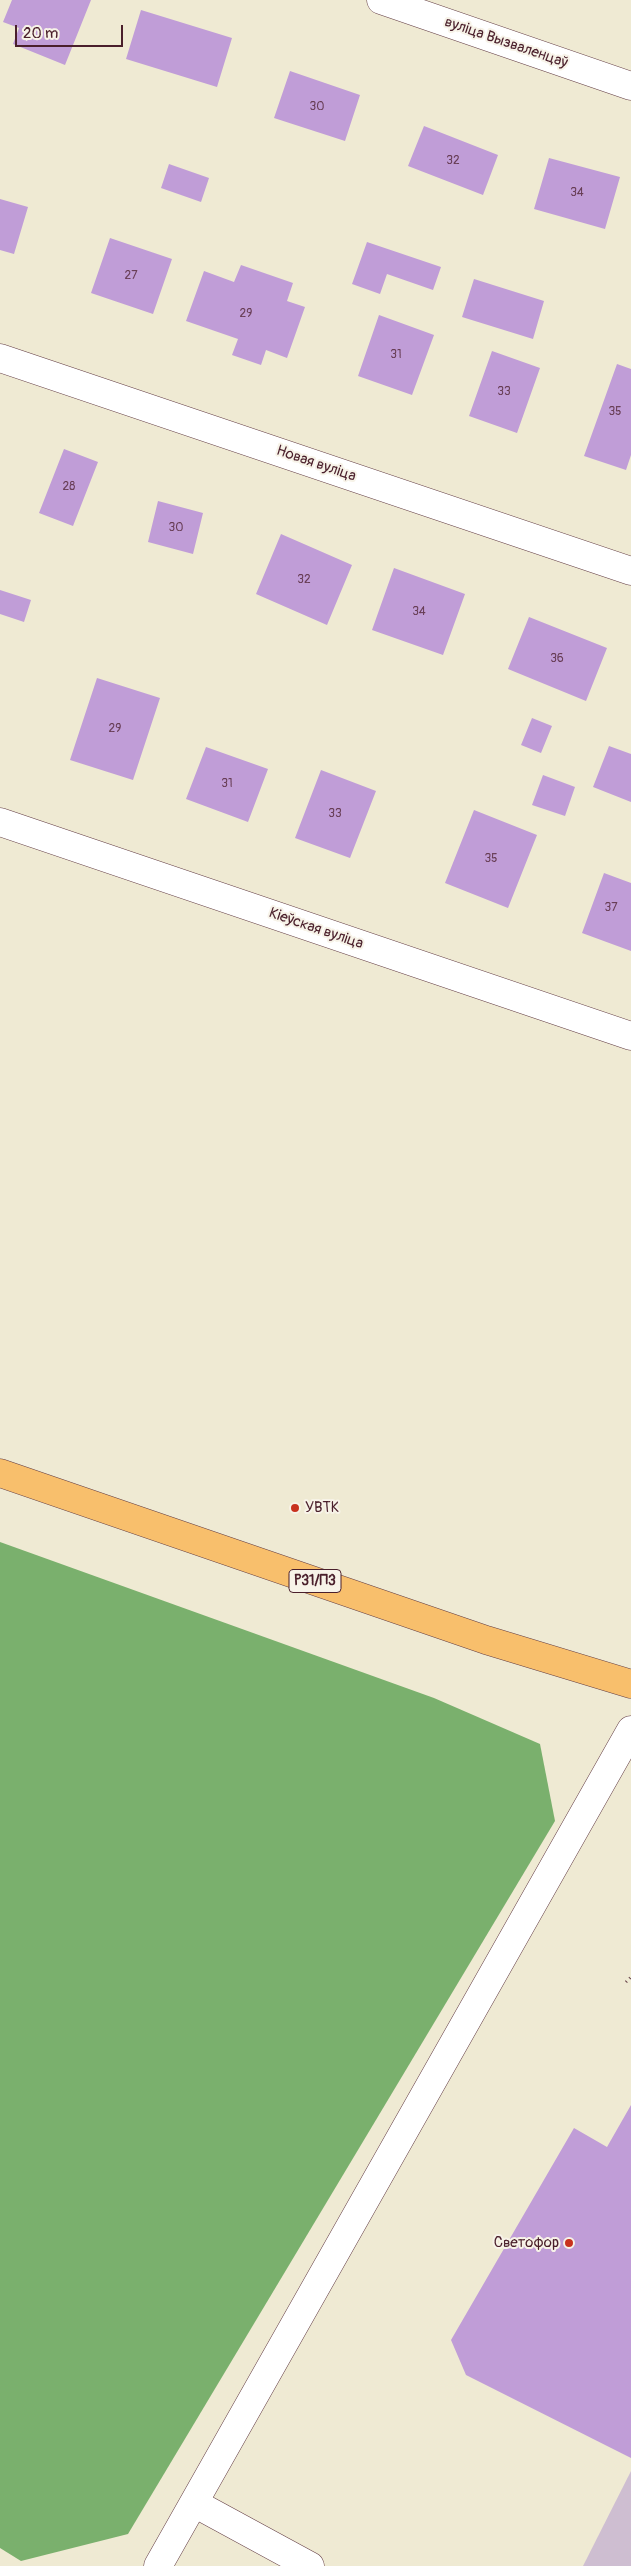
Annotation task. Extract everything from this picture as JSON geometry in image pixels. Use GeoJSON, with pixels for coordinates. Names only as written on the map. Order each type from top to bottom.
{"type":"FeatureCollection","features":[{"type":"Feature","properties":{"kind":"main road","name":"Р31/П3"},"geometry":{"type":"LineString","coordinates":[[0,1473],[486,1640],[631,1684]]}},
{"type":"Feature","properties":{"kind":"street","name":"вуліца Вызваленцаў"},"geometry":{"type":"LineString","coordinates":[[381,0],[631,86]]}},
{"type":"Feature","properties":{"kind":"street","name":"Новая вуліца"},"geometry":{"type":"LineString","coordinates":[[0,358],[631,571]]}},
{"type":"Feature","properties":{"kind":"street","name":"Кіеўская вуліца"},"geometry":{"type":"LineString","coordinates":[[0,822],[631,1036]]}},
{"type":"Feature","properties":{"kind":"street"},"geometry":{"type":"LineString","coordinates":[[158,2566],[631,1730]]}},
{"type":"Feature","properties":{"kind":"street"},"geometry":{"type":"LineString","coordinates":[[194,2504],[310,2566]]}},
{"type":"Feature","properties":{"kind":"path"},"geometry":{"type":"LineString","coordinates":[[626,1982],[631,1977]]}},
{"type":"Feature","properties":{"kind":"shaded area"},"geometry":{"type":"Polygon","coordinates":[[[631,2471],[631,2566],[583,2566],[631,2471]]]}},
{"type":"Feature","properties":{"kind":"green space"},"geometry":{"type":"Polygon","coordinates":[[[0,1542],[434,1698],[540,1744],[555,1821],[128,2534],[21,2561],[0,2548],[0,1542]]]}},
{"type":"Feature","properties":{"kind":"building"},"geometry":{"type":"Polygon","coordinates":[[[12,0],[91,0],[65,65],[13,44],[19,28],[3,22],[12,0]]]}},
{"type":"Feature","properties":{"kind":"building"},"geometry":{"type":"Polygon","coordinates":[[[141,10],[232,38],[217,87],[126,59],[141,10]]]}},
{"type":"Feature","properties":{"kind":"building"},"geometry":{"type":"Polygon","coordinates":[[[290,71],[360,95],[345,141],[274,118],[290,71]]]}},
{"type":"Feature","properties":{"kind":"building"},"geometry":{"type":"Polygon","coordinates":[[[424,126],[498,155],[483,195],[408,166],[424,126]]]}},
{"type":"Feature","properties":{"kind":"building"},"geometry":{"type":"Polygon","coordinates":[[[549,158],[620,177],[605,229],[534,209],[549,158]]]}},
{"type":"Feature","properties":{"kind":"building"},"geometry":{"type":"Polygon","coordinates":[[[169,164],[209,178],[201,202],[161,188],[169,164]]]}},
{"type":"Feature","properties":{"kind":"building"},"geometry":{"type":"Polygon","coordinates":[[[0,199],[28,207],[14,254],[0,250],[0,199]]]}},
{"type":"Feature","properties":{"kind":"building"},"geometry":{"type":"Polygon","coordinates":[[[110,238],[172,259],[153,314],[91,293],[110,238]]]}},
{"type":"Feature","properties":{"kind":"building"},"geometry":{"type":"Polygon","coordinates":[[[367,242],[441,267],[433,290],[387,274],[380,294],[352,284],[367,242]]]}},
{"type":"Feature","properties":{"kind":"building"},"geometry":{"type":"Polygon","coordinates":[[[241,265],[293,283],[287,301],[305,307],[287,358],[266,350],[261,365],[232,355],[238,339],[186,321],[204,271],[234,282],[241,265]]]}},
{"type":"Feature","properties":{"kind":"building"},"geometry":{"type":"Polygon","coordinates":[[[474,279],[544,301],[533,339],[462,317],[474,279]]]}},
{"type":"Feature","properties":{"kind":"building"},"geometry":{"type":"Polygon","coordinates":[[[379,315],[434,335],[412,395],[358,376],[379,315]]]}},
{"type":"Feature","properties":{"kind":"building"},"geometry":{"type":"Polygon","coordinates":[[[492,351],[540,368],[517,433],[469,416],[492,351]]]}},
{"type":"Feature","properties":{"kind":"building"},"geometry":{"type":"Polygon","coordinates":[[[617,364],[631,369],[631,455],[626,470],[584,456],[617,364]]]}},
{"type":"Feature","properties":{"kind":"building"},"geometry":{"type":"Polygon","coordinates":[[[64,449],[98,462],[73,526],[39,513],[64,449]]]}},
{"type":"Feature","properties":{"kind":"building"},"geometry":{"type":"Polygon","coordinates":[[[158,501],[203,513],[193,554],[148,542],[158,501]]]}},
{"type":"Feature","properties":{"kind":"building"},"geometry":{"type":"Polygon","coordinates":[[[281,534],[352,565],[327,625],[256,594],[281,534]]]}},
{"type":"Feature","properties":{"kind":"building"},"geometry":{"type":"Polygon","coordinates":[[[394,568],[465,594],[443,655],[372,630],[394,568]]]}},
{"type":"Feature","properties":{"kind":"building"},"geometry":{"type":"Polygon","coordinates":[[[0,590],[31,600],[24,622],[0,614],[0,590]]]}},
{"type":"Feature","properties":{"kind":"building"},"geometry":{"type":"Polygon","coordinates":[[[529,617],[607,648],[586,701],[508,669],[529,617]]]}},
{"type":"Feature","properties":{"kind":"building"},"geometry":{"type":"Polygon","coordinates":[[[97,678],[160,698],[133,780],[70,760],[97,678]]]}},
{"type":"Feature","properties":{"kind":"building"},"geometry":{"type":"Polygon","coordinates":[[[532,718],[552,726],[541,753],[521,745],[532,718]]]}},
{"type":"Feature","properties":{"kind":"building"},"geometry":{"type":"Polygon","coordinates":[[[609,746],[631,754],[631,802],[593,787],[609,746]]]}},
{"type":"Feature","properties":{"kind":"building"},"geometry":{"type":"Polygon","coordinates":[[[206,747],[268,769],[248,822],[186,799],[206,747]]]}},
{"type":"Feature","properties":{"kind":"building"},"geometry":{"type":"Polygon","coordinates":[[[321,770],[376,791],[350,858],[295,838],[321,770]]]}},
{"type":"Feature","properties":{"kind":"building"},"geometry":{"type":"Polygon","coordinates":[[[543,775],[575,787],[565,816],[532,805],[543,775]]]}},
{"type":"Feature","properties":{"kind":"building"},"geometry":{"type":"Polygon","coordinates":[[[474,810],[537,835],[508,908],[445,883],[474,810]]]}},
{"type":"Feature","properties":{"kind":"building"},"geometry":{"type":"Polygon","coordinates":[[[604,873],[631,883],[631,951],[582,933],[604,873]]]}},
{"type":"Feature","properties":{"kind":"building","name":"Светофор"},"geometry":{"type":"Polygon","coordinates":[[[631,2105],[631,2458],[466,2375],[451,2340],[574,2128],[607,2147],[631,2105]]]}},
{"type":"Feature","properties":{"kind":"place","name":"УВТК"},"geometry":{"type":"Point","coordinates":[295,1508]}},
{"type":"Feature","properties":{"kind":"place","name":"Светофор"},"geometry":{"type":"Point","coordinates":[569,2243]}}]}
